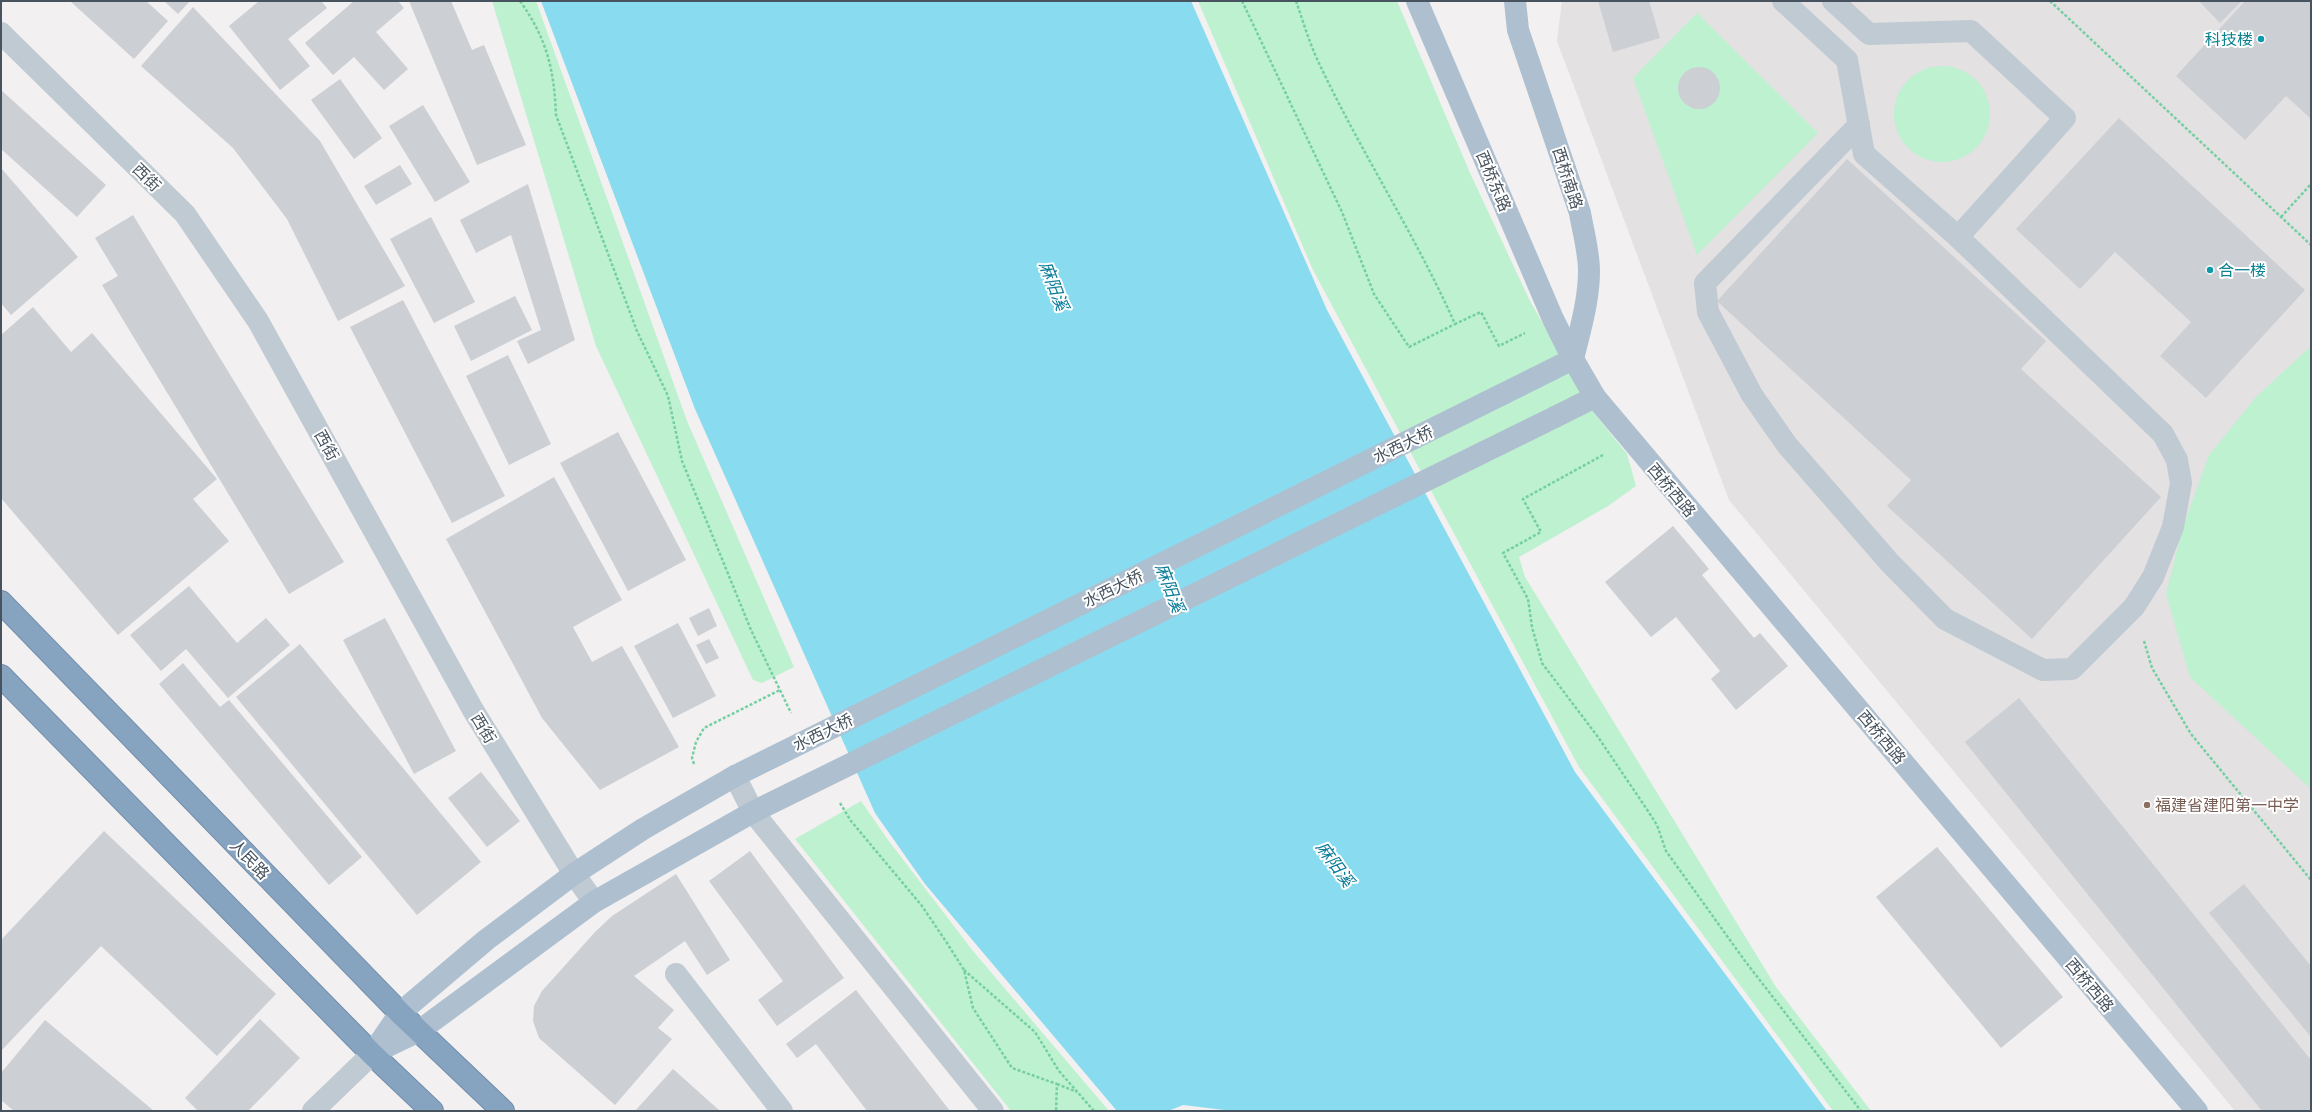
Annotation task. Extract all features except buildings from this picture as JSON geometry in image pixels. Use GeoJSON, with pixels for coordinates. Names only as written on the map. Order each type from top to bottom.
{"type":"FeatureCollection","features":[{"type":"Feature","properties":{"kind":"highway","name":"人民路"},"geometry":{"type":"LineString","coordinates":[[1,602],[400,1013],[503,1111]]}},
{"type":"Feature","properties":{"kind":"highway"},"geometry":{"type":"LineString","coordinates":[[1,676],[372,1054],[432,1111]]}},
{"type":"Feature","properties":{"kind":"main road","name":"西桥东路"},"geometry":{"type":"LineString","coordinates":[[1417,1],[1553,319],[1573,359]]}},
{"type":"Feature","properties":{"kind":"main road","name":"西桥南路"},"geometry":{"type":"LineString","coordinates":[[1516,1],[1518,30],[1580,213],[1586,243],[1589,270],[1588,290],[1573,359]]}},
{"type":"Feature","properties":{"kind":"main road","name":"水西大桥"},"geometry":{"type":"LineString","coordinates":[[372,1054],[400,1013],[486,940],[574,874],[643,829],[735,776],[1573,359]]}},
{"type":"Feature","properties":{"kind":"main road","name":"西桥西路"},"geometry":{"type":"LineString","coordinates":[[1573,359],[1595,397],[2196,1111]]}},
{"type":"Feature","properties":{"kind":"main road"},"geometry":{"type":"LineString","coordinates":[[372,1054],[419,1031],[594,902],[753,812],[1595,397]]}},
{"type":"Feature","properties":{"kind":"street"},"geometry":{"type":"LineString","coordinates":[[1783,1],[1848,60],[1860,125],[1864,154],[1958,237],[2163,434],[2177,460],[2181,483],[2173,527],[2153,577],[2134,607],[2072,670],[2043,670],[1945,619],[1890,563],[1829,495],[1787,445],[1752,395],[1708,312],[1705,283],[1860,125]]}},
{"type":"Feature","properties":{"kind":"street"},"geometry":{"type":"LineString","coordinates":[[1833,1],[1869,34],[1971,31],[2065,118],[1958,237]]}},
{"type":"Feature","properties":{"kind":"street","name":"西街"},"geometry":{"type":"LineString","coordinates":[[1,33],[185,214],[254,315],[473,710],[574,874],[594,902]]}},
{"type":"Feature","properties":{"kind":"street"},"geometry":{"type":"LineString","coordinates":[[735,776],[753,812],[993,1111]]}},
{"type":"Feature","properties":{"kind":"street"},"geometry":{"type":"LineString","coordinates":[[676,974],[782,1111]]}},
{"type":"Feature","properties":{"kind":"street"},"geometry":{"type":"LineString","coordinates":[[313,1111],[372,1054]]}},
{"type":"Feature","properties":{"kind":"path"},"geometry":{"type":"LineString","coordinates":[[520,1],[541,38],[552,64],[555,83],[556,115],[637,330],[668,396],[682,461],[751,630],[794,718]]}},
{"type":"Feature","properties":{"kind":"path"},"geometry":{"type":"LineString","coordinates":[[1242,1],[1342,212],[1374,294],[1409,347],[1481,312],[1499,346],[1553,319]]}},
{"type":"Feature","properties":{"kind":"path"},"geometry":{"type":"LineString","coordinates":[[1296,1],[1317,60],[1397,213],[1431,271],[1456,324]]}},
{"type":"Feature","properties":{"kind":"path"},"geometry":{"type":"LineString","coordinates":[[2050,1],[2311,244]]}},
{"type":"Feature","properties":{"kind":"path"},"geometry":{"type":"LineString","coordinates":[[2281,217],[2311,184]]}},
{"type":"Feature","properties":{"kind":"path"},"geometry":{"type":"LineString","coordinates":[[1587,464],[1523,500],[1541,532],[1502,553],[1528,599],[1532,627],[1542,663],[1598,737],[1646,808],[1657,825],[1666,851],[1745,961],[1861,1111]]}},
{"type":"Feature","properties":{"kind":"path"},"geometry":{"type":"LineString","coordinates":[[2134,607],[2152,668],[2191,734],[2311,880]]}},
{"type":"Feature","properties":{"kind":"path"},"geometry":{"type":"LineString","coordinates":[[704,728],[780,690]]}},
{"type":"Feature","properties":{"kind":"path"},"geometry":{"type":"LineString","coordinates":[[836,797],[851,821],[922,906],[964,970],[1035,1032],[1059,1071],[1094,1111]]}},
{"type":"Feature","properties":{"kind":"path"},"geometry":{"type":"LineString","coordinates":[[964,970],[973,1008],[1012,1068],[1079,1093]]}},
{"type":"Feature","properties":{"kind":"path"},"geometry":{"type":"LineString","coordinates":[[1056,1111],[1057,1084]]}},
{"type":"Feature","properties":{"kind":"shaded area","name":"福建省建阳第一中学"},"geometry":{"type":"Polygon","coordinates":[[[1562,1],[2311,1],[2311,1111],[2235,1111],[1729,500],[1557,41],[1562,1]]]}},
{"type":"Feature","properties":{"kind":"green space"},"geometry":{"type":"Polygon","coordinates":[[[492,1],[536,1],[687,421],[794,667],[762,683],[753,680],[596,346],[492,1]]]}},
{"type":"Feature","properties":{"kind":"green space"},"geometry":{"type":"Polygon","coordinates":[[[1198,1],[1397,1],[1470,173],[1529,299],[1590,408],[1627,454],[1636,486],[1608,506],[1519,557],[1525,577],[1776,987],[1871,1111],[1833,1111],[1579,767],[1313,270],[1198,1]]]}},
{"type":"Feature","properties":{"kind":"green space"},"geometry":{"type":"Polygon","coordinates":[[[1697,13],[1818,133],[1697,255],[1633,78],[1697,13]]]}},
{"type":"Feature","properties":{"kind":"green space"},"geometry":{"type":"Polygon","coordinates":[[[1942,66],[1960,70],[1969,74],[1976,80],[1982,87],[1986,96],[1990,114],[1986,132],[1982,141],[1976,148],[1969,154],[1960,158],[1942,162],[1924,158],[1915,154],[1908,148],[1902,141],[1898,132],[1894,114],[1898,96],[1902,87],[1908,80],[1915,74],[1924,70],[1942,66]]]}},
{"type":"Feature","properties":{"kind":"green space"},"geometry":{"type":"Polygon","coordinates":[[[2311,346],[2311,789],[2190,677],[2166,594],[2183,527],[2209,455],[2256,397],[2311,346]]]}},
{"type":"Feature","properties":{"kind":"green space"},"geometry":{"type":"Polygon","coordinates":[[[861,801],[888,840],[973,951],[1109,1111],[1011,1111],[795,839],[861,801]]]}},
{"type":"Feature","properties":{"kind":"water","name":"麻阳溪"},"geometry":{"type":"Polygon","coordinates":[[[541,1],[1191,1],[1327,310],[1575,772],[1827,1111],[1233,1111],[1183,1105],[1168,1111],[1117,1111],[925,884],[875,813],[695,409],[541,1]]]}},
{"type":"Feature","properties":{"kind":"place","name":"科技楼"},"geometry":{"type":"Point","coordinates":[2261,39]}},
{"type":"Feature","properties":{"kind":"place","name":"合一楼"},"geometry":{"type":"Point","coordinates":[2210,270]}},
{"type":"Feature","properties":{"kind":"place","name":"福建省建阳第一中学"},"geometry":{"type":"Point","coordinates":[2147,805]}}]}
